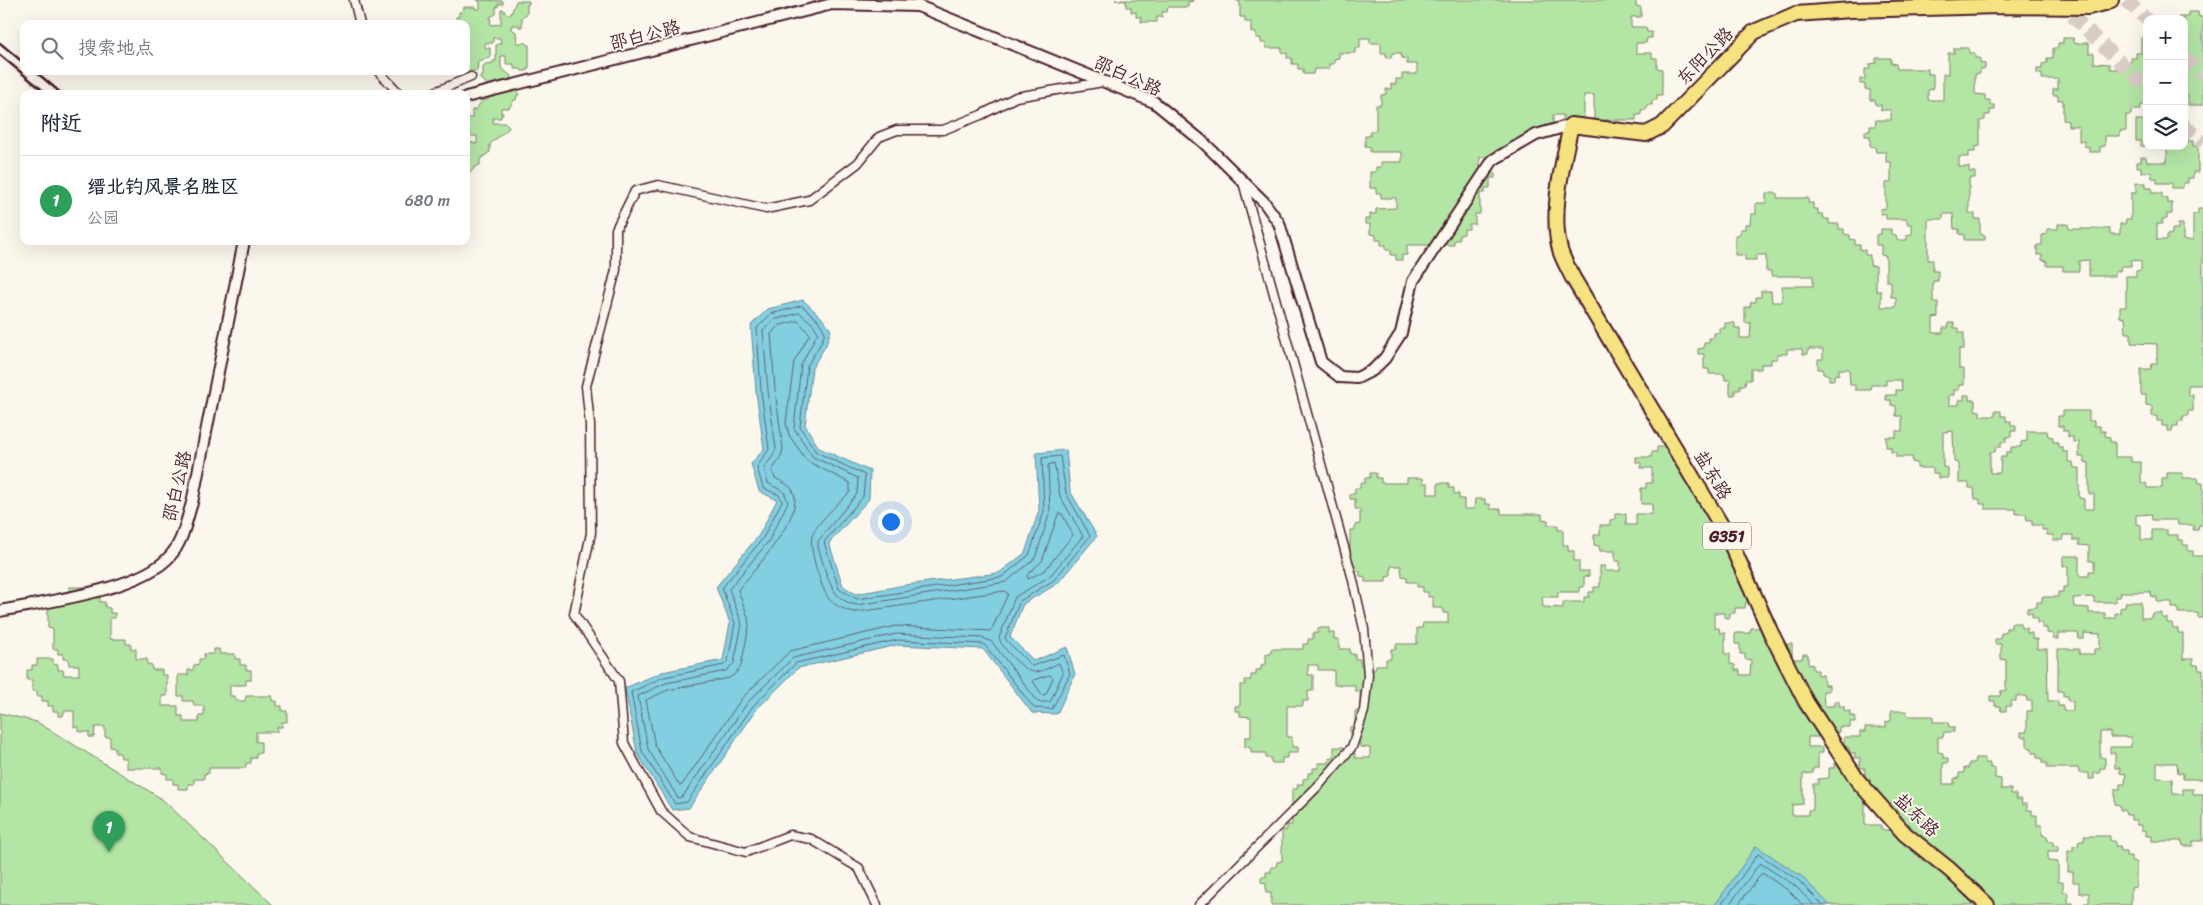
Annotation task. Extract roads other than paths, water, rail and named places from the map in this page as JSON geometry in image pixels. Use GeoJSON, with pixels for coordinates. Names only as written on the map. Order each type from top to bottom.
{"type":"FeatureCollection","features":[{"type":"Feature","properties":{"kind":"highway","name":"东阳公路"},"geometry":{"type":"LineString","coordinates":[[1571,125],[1646,134],[1662,126],[1754,32],[1796,14],[1850,10],[1999,6],[2088,7],[2105,4],[2111,0]]}},
{"type":"Feature","properties":{"kind":"highway","name":"盐东路"},"geometry":{"type":"LineString","coordinates":[[1571,125],[1560,180],[1557,225],[1561,252],[1573,278],[1727,535],[1771,633],[1806,702],[1847,765],[1858,781],[1905,834],[1950,870],[1987,905]]}},
{"type":"Feature","properties":{"kind":"street"},"geometry":{"type":"LineString","coordinates":[[354,0],[359,20]]}},
{"type":"Feature","properties":{"kind":"street","name":"邵白公路"},"geometry":{"type":"LineString","coordinates":[[470,96],[832,4],[918,6],[1154,102],[1203,142],[1264,202],[1279,223],[1322,362],[1340,377],[1357,378],[1373,370],[1385,358],[1401,333],[1414,281],[1493,160],[1536,136],[1571,125]]}},
{"type":"Feature","properties":{"kind":"street"},"geometry":{"type":"LineString","coordinates":[[382,75],[396,90]]}},
{"type":"Feature","properties":{"kind":"street"},"geometry":{"type":"LineString","coordinates":[[439,90],[470,77]]}},
{"type":"Feature","properties":{"kind":"street"},"geometry":{"type":"LineString","coordinates":[[877,905],[860,868],[811,839],[790,835],[746,852],[690,837],[661,811],[624,743],[619,681],[574,614],[591,533],[590,425],[586,386],[616,270],[616,229],[636,191],[658,186],[766,209],[809,200],[858,163],[879,137],[897,130],[943,130],[981,115],[1016,97],[1103,82]]}},
{"type":"Feature","properties":{"kind":"street"},"geometry":{"type":"LineString","coordinates":[[1199,905],[1321,783],[1352,747],[1364,711],[1368,674],[1364,629],[1352,576],[1243,181]]}},
{"type":"Feature","properties":{"kind":"street","name":"邵白公路"},"geometry":{"type":"LineString","coordinates":[[0,611],[121,586],[148,574],[170,557],[182,537],[192,503],[243,245]]}},
{"type":"Feature","properties":{"kind":"water"},"geometry":{"type":"Polygon","coordinates":[[[803,300],[821,317],[831,330],[826,345],[812,368],[805,425],[819,448],[870,471],[869,499],[829,543],[843,586],[856,594],[905,585],[999,573],[1025,553],[1039,510],[1036,453],[1066,450],[1070,491],[1097,536],[1057,584],[1023,604],[1010,637],[1034,661],[1067,647],[1075,674],[1057,714],[1032,713],[983,649],[897,645],[798,668],[757,709],[689,808],[672,810],[637,753],[625,688],[662,672],[723,660],[730,623],[716,587],[759,535],[777,500],[759,491],[751,464],[764,449],[756,392],[751,325],[768,309],[803,300]]]}},
{"type":"Feature","properties":{"kind":"water"},"geometry":{"type":"Polygon","coordinates":[[[1756,846],[1801,876],[1830,905],[1715,905],[1756,846]]]}},
{"type":"Feature","properties":{"kind":"tunnel"},"geometry":{"type":"LineString","coordinates":[[2126,0],[2143,16]]}},
{"type":"Feature","properties":{"kind":"tunnel"},"geometry":{"type":"LineString","coordinates":[[2057,1],[2143,84]]}},
{"type":"Feature","properties":{"kind":"tunnel"},"geometry":{"type":"LineString","coordinates":[[2187,60],[2203,75]]}},
{"type":"Feature","properties":{"kind":"tunnel"},"geometry":{"type":"LineString","coordinates":[[2188,129],[2203,143]]}},
{"type":"Feature","properties":{"kind":"railway"},"geometry":{"type":"LineString","coordinates":[[0,43],[20,60]]}},
{"type":"Feature","properties":{"kind":"railway"},"geometry":{"type":"LineString","coordinates":[[0,55],[20,72]]}},
{"type":"Feature","properties":{"kind":"railway"},"geometry":{"type":"LineString","coordinates":[[24,75],[42,90]]}},
{"type":"Feature","properties":{"kind":"railway"},"geometry":{"type":"LineString","coordinates":[[40,75],[57,90]]}},
{"type":"Feature","properties":{"kind":"place","name":"缙北钓风景名胜区"},"geometry":{"type":"Point","coordinates":[109,852]}}]}
